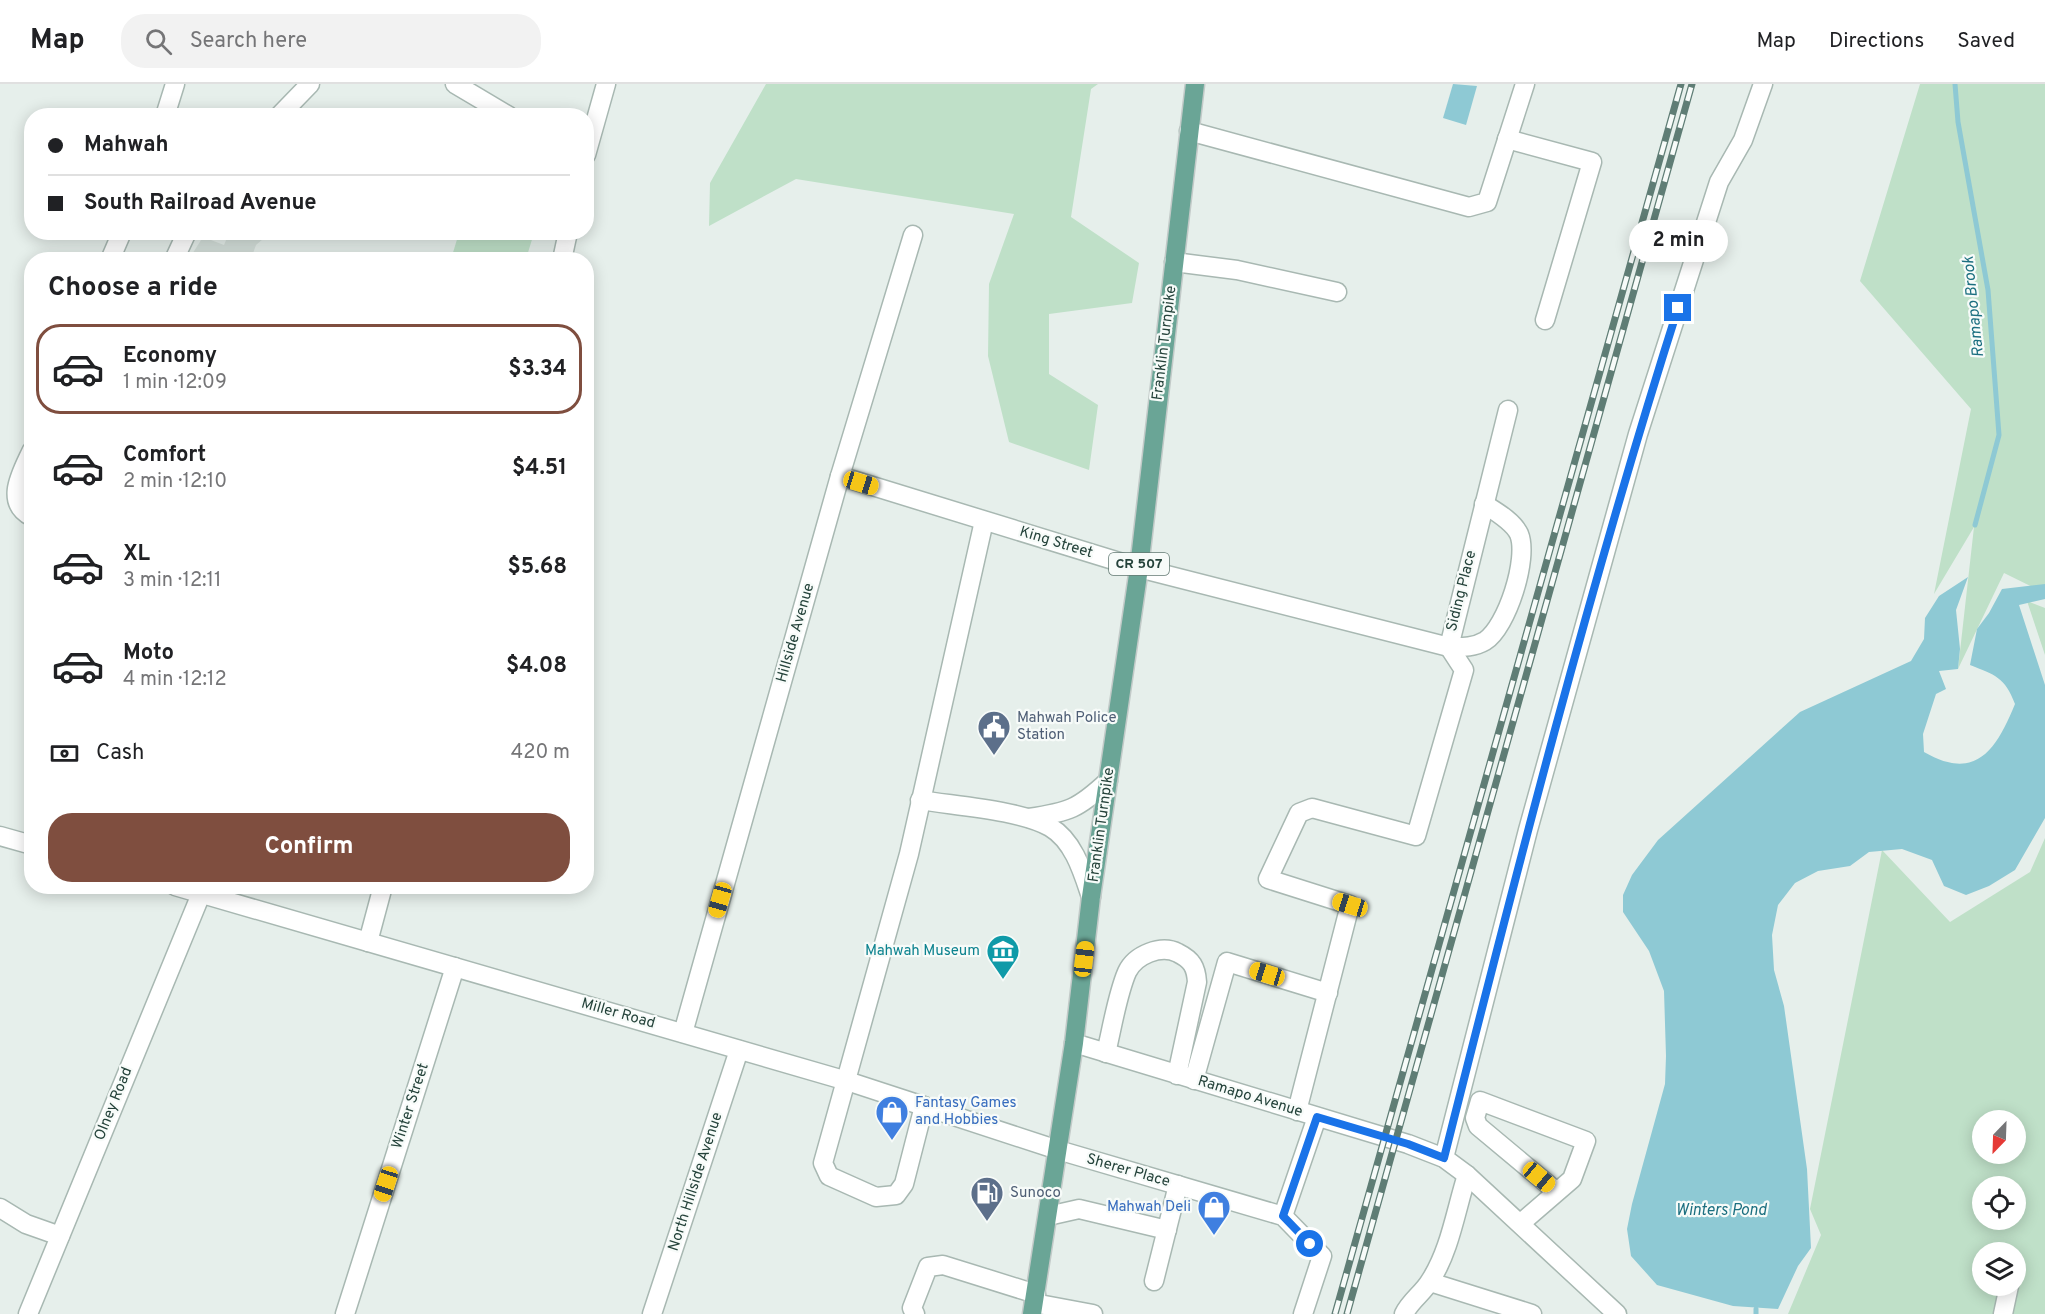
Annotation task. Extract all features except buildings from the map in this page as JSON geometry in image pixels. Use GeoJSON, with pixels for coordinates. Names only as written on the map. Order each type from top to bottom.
{"type":"FeatureCollection","features":[{"type":"Feature","properties":{"kind":"main road","name":"Franklin Turnpike"},"geometry":{"type":"LineString","coordinates":[[1034,1304],[1074,1043],[1091,897],[1138,568],[1195,84]]}},
{"type":"Feature","properties":{"kind":"street"},"geometry":{"type":"LineString","coordinates":[[168,108],[175,84]]}},
{"type":"Feature","properties":{"kind":"street"},"geometry":{"type":"LineString","coordinates":[[287,108],[310,84]]}},
{"type":"Feature","properties":{"kind":"street"},"geometry":{"type":"LineString","coordinates":[[455,84],[496,108]]}},
{"type":"Feature","properties":{"kind":"street"},"geometry":{"type":"LineString","coordinates":[[594,124],[606,84]]}},
{"type":"Feature","properties":{"kind":"street"},"geometry":{"type":"LineString","coordinates":[[1189,131],[1469,207],[1487,202],[1525,84]]}},
{"type":"Feature","properties":{"kind":"street"},"geometry":{"type":"LineString","coordinates":[[1444,1158],[1528,830],[1638,434],[1719,182],[1743,140],[1763,84]]}},
{"type":"Feature","properties":{"kind":"street"},"geometry":{"type":"LineString","coordinates":[[1507,139],[1592,162],[1545,320]]}},
{"type":"Feature","properties":{"kind":"street","name":"Hillside Avenue"},"geometry":{"type":"LineString","coordinates":[[682,1033],[840,476],[913,235]]}},
{"type":"Feature","properties":{"kind":"street"},"geometry":{"type":"LineString","coordinates":[[1174,262],[1247,272],[1337,292]]}},
{"type":"Feature","properties":{"kind":"street","name":"Siding Place"},"geometry":{"type":"LineString","coordinates":[[1328,993],[1350,905],[1268,879],[1299,813],[1312,808],[1416,836],[1464,670],[1449,647],[1508,410]]}},
{"type":"Feature","properties":{"kind":"street"},"geometry":{"type":"LineString","coordinates":[[24,470],[16,489],[16,500],[24,511]]}},
{"type":"Feature","properties":{"kind":"street","name":"King Street"},"geometry":{"type":"LineString","coordinates":[[840,476],[1138,568],[1449,647]]}},
{"type":"Feature","properties":{"kind":"street"},"geometry":{"type":"LineString","coordinates":[[1449,647],[1468,648],[1485,641],[1494,633],[1506,611],[1520,565],[1521,547],[1518,533],[1507,521],[1484,504]]}},
{"type":"Feature","properties":{"kind":"street"},"geometry":{"type":"LineString","coordinates":[[924,1106],[904,1184],[896,1195],[876,1197],[829,1176],[823,1163],[895,910],[984,521]]}},
{"type":"Feature","properties":{"kind":"street"},"geometry":{"type":"LineString","coordinates":[[1027,818],[1074,809],[1108,781]]}},
{"type":"Feature","properties":{"kind":"street"},"geometry":{"type":"LineString","coordinates":[[920,800],[1027,818],[1052,828],[1079,861],[1091,897]]}},
{"type":"Feature","properties":{"kind":"street"},"geometry":{"type":"LineString","coordinates":[[0,836],[24,843]]}},
{"type":"Feature","properties":{"kind":"street","name":"Miller Road"},"geometry":{"type":"LineString","coordinates":[[201,894],[847,1081],[1058,1150]]}},
{"type":"Feature","properties":{"kind":"street","name":"Olney Road"},"geometry":{"type":"LineString","coordinates":[[28,1314],[201,894]]}},
{"type":"Feature","properties":{"kind":"street"},"geometry":{"type":"LineString","coordinates":[[368,942],[381,894]]}},
{"type":"Feature","properties":{"kind":"street"},"geometry":{"type":"LineString","coordinates":[[1106,1053],[1128,971],[1146,954],[1168,950],[1188,960],[1196,968],[1197,982],[1185,1078]]}},
{"type":"Feature","properties":{"kind":"street"},"geometry":{"type":"LineString","coordinates":[[1185,1078],[1227,962],[1328,993],[1297,1112]]}},
{"type":"Feature","properties":{"kind":"street","name":"Winter Street"},"geometry":{"type":"LineString","coordinates":[[345,1314],[455,967]]}},
{"type":"Feature","properties":{"kind":"street","name":"Ramapo Avenue"},"geometry":{"type":"LineString","coordinates":[[1074,1043],[1408,1144],[1444,1158],[1467,1175],[1521,1223],[1617,1314]]}},
{"type":"Feature","properties":{"kind":"street","name":"North Hillside Avenue"},"geometry":{"type":"LineString","coordinates":[[652,1314],[739,1050]]}},
{"type":"Feature","properties":{"kind":"street"},"geometry":{"type":"LineString","coordinates":[[1461,1094],[1586,1141],[1572,1179],[1521,1223]]}},
{"type":"Feature","properties":{"kind":"street"},"geometry":{"type":"LineString","coordinates":[[1480,1101],[1474,1118],[1478,1126],[1557,1192]]}},
{"type":"Feature","properties":{"kind":"street"},"geometry":{"type":"LineString","coordinates":[[1283,1216],[1317,1117]]}},
{"type":"Feature","properties":{"kind":"street","name":"Sherer Place"},"geometry":{"type":"LineString","coordinates":[[1058,1150],[1283,1216],[1322,1256],[1304,1314]]}},
{"type":"Feature","properties":{"kind":"street"},"geometry":{"type":"LineString","coordinates":[[1404,1314],[1408,1306],[1430,1282],[1442,1257],[1467,1175]]}},
{"type":"Feature","properties":{"kind":"street"},"geometry":{"type":"LineString","coordinates":[[1154,1281],[1178,1185]]}},
{"type":"Feature","properties":{"kind":"street"},"geometry":{"type":"LineString","coordinates":[[0,1208],[26,1224],[60,1236]]}},
{"type":"Feature","properties":{"kind":"street"},"geometry":{"type":"LineString","coordinates":[[1048,1216],[1079,1209],[1167,1230]]}},
{"type":"Feature","properties":{"kind":"street"},"geometry":{"type":"LineString","coordinates":[[915,1314],[912,1308],[928,1267],[943,1265],[1034,1304],[1093,1314]]}},
{"type":"Feature","properties":{"kind":"street"},"geometry":{"type":"LineString","coordinates":[[1430,1282],[1532,1314]]}},
{"type":"Feature","properties":{"kind":"street"},"geometry":{"type":"LineString","coordinates":[[2003,1314],[2006,1296]]}},
{"type":"Feature","properties":{"kind":"shaded area"},"geometry":{"type":"Polygon","coordinates":[[[201,240],[211,240],[224,245],[226,240],[262,240],[256,245],[254,252],[193,252],[201,240]]]}},
{"type":"Feature","properties":{"kind":"green space"},"geometry":{"type":"Polygon","coordinates":[[[766,84],[1098,84],[1091,89],[1071,217],[1139,263],[1132,303],[1049,314],[1049,374],[1098,405],[1089,470],[1009,442],[988,356],[989,284],[1014,214],[796,179],[709,226],[710,183],[766,84]]]}},
{"type":"Feature","properties":{"kind":"green space"},"geometry":{"type":"Polygon","coordinates":[[[1920,84],[2045,84],[2045,593],[2004,573],[1958,669],[1974,527],[1934,594],[1971,409],[1860,281],[1920,84]]]}},
{"type":"Feature","properties":{"kind":"green space"},"geometry":{"type":"Polygon","coordinates":[[[457,240],[532,240],[528,252],[453,252],[457,240]]]}},
{"type":"Feature","properties":{"kind":"green space"},"geometry":{"type":"Polygon","coordinates":[[[2027,601],[2045,608],[2045,655],[2027,601]]]}},
{"type":"Feature","properties":{"kind":"green space"},"geometry":{"type":"Polygon","coordinates":[[[2045,838],[2045,1314],[1788,1314],[1821,1235],[1810,1209],[1882,850],[1950,922],[2030,872],[2045,838]]]}},
{"type":"Feature","properties":{"kind":"water"},"geometry":{"type":"Polygon","coordinates":[[[1453,84],[1477,86],[1466,125],[1443,118],[1453,84]]]}},
{"type":"Feature","properties":{"kind":"water","name":"Winters Pond"},"geometry":{"type":"Polygon","coordinates":[[[1968,577],[1956,610],[1960,649],[1958,669],[1939,671],[1946,689],[1936,694],[1923,734],[1924,752],[1957,764],[1971,762],[1992,747],[2015,704],[2003,682],[1970,665],[1977,629],[2002,589],[2045,584],[2045,599],[2019,605],[2045,685],[2045,818],[2015,870],[1989,886],[1966,895],[1944,886],[1932,860],[1902,849],[1869,852],[1850,866],[1818,871],[1795,883],[1778,905],[1772,935],[1774,970],[1784,1006],[1807,1169],[1811,1248],[1798,1266],[1778,1309],[1733,1306],[1657,1285],[1631,1256],[1627,1229],[1665,1084],[1664,991],[1649,951],[1623,912],[1623,895],[1632,875],[1658,840],[1800,712],[1911,661],[1924,639],[1925,618],[1939,596],[1968,577]]]}},
{"type":"Feature","properties":{"kind":"waterway","name":"Ramapo Brook"},"geometry":{"type":"LineString","coordinates":[[1955,84],[1958,122],[1988,290],[1999,435],[1975,525]]}},
{"type":"Feature","properties":{"kind":"waterway"},"geometry":{"type":"LineString","coordinates":[[1756,1309],[1756,1314]]}},
{"type":"Feature","properties":{"kind":"railway"},"geometry":{"type":"LineString","coordinates":[[1335,1314],[1681,84]]}},
{"type":"Feature","properties":{"kind":"railway"},"geometry":{"type":"LineString","coordinates":[[1347,1314],[1692,84]]}},
{"type":"Feature","properties":{"kind":"place","name":"Mahwah Police Station"},"geometry":{"type":"Point","coordinates":[994,756]}},
{"type":"Feature","properties":{"kind":"place","name":"Mahwah Museum"},"geometry":{"type":"Point","coordinates":[1003,980]}},
{"type":"Feature","properties":{"kind":"place","name":"Fantasy Games and Hobbies"},"geometry":{"type":"Point","coordinates":[892,1141]}},
{"type":"Feature","properties":{"kind":"place","name":"Sunoco"},"geometry":{"type":"Point","coordinates":[987,1222]}},
{"type":"Feature","properties":{"kind":"place","name":"Mahwah Deli"},"geometry":{"type":"Point","coordinates":[1214,1236]}},
{"type":"Feature","properties":{"kind":"route"},"geometry":{"type":"LineString","coordinates":[[1310,1244],[1283,1216],[1317,1117],[1408,1144],[1444,1158],[1528,830],[1638,434],[1678,308]]}}]}
